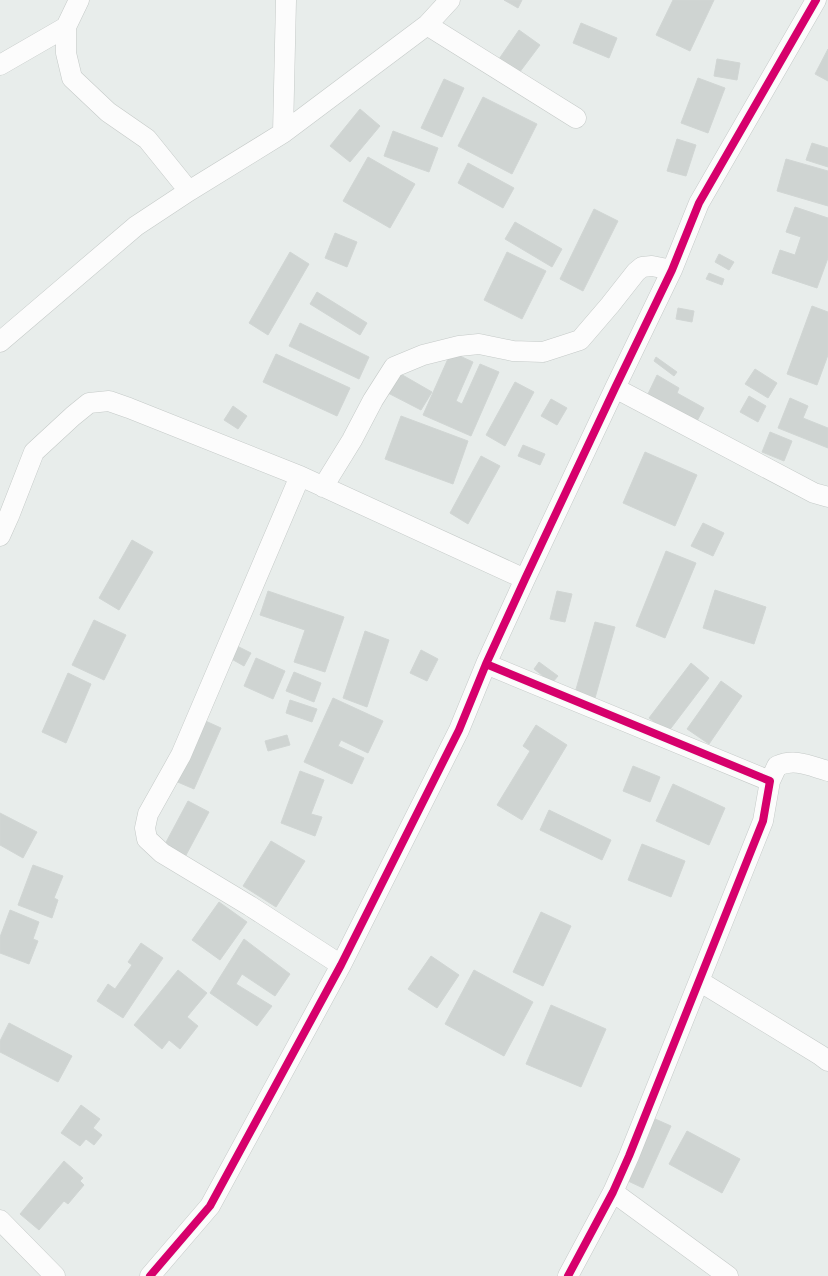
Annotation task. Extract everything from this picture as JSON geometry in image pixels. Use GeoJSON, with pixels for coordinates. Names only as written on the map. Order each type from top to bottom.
{"type":"FeatureCollection","features":[{"type":"Feature","properties":{"kind":"street"},"geometry":{"type":"LineString","coordinates":[[79,0],[66,27],[66,53],[72,78],[108,112],[147,139],[189,191]]}},
{"type":"Feature","properties":{"kind":"street"},"geometry":{"type":"LineString","coordinates":[[283,132],[286,0]]}},
{"type":"Feature","properties":{"kind":"street"},"geometry":{"type":"LineString","coordinates":[[0,342],[136,226],[283,132],[427,25],[450,0]]}},
{"type":"Feature","properties":{"kind":"street"},"geometry":{"type":"LineString","coordinates":[[150,1276],[210,1206],[341,965],[459,730],[486,664],[525,578],[672,270],[699,203],[816,0]]}},
{"type":"Feature","properties":{"kind":"street"},"geometry":{"type":"LineString","coordinates":[[427,25],[576,118]]}},
{"type":"Feature","properties":{"kind":"street"},"geometry":{"type":"LineString","coordinates":[[0,65],[66,27]]}},
{"type":"Feature","properties":{"kind":"street"},"geometry":{"type":"LineString","coordinates":[[323,487],[352,440],[372,400],[394,366],[423,354],[459,346],[479,344],[513,351],[543,352],[580,340],[642,267],[652,266],[672,270]]}},
{"type":"Feature","properties":{"kind":"street"},"geometry":{"type":"LineString","coordinates":[[615,388],[814,493],[828,497]]}},
{"type":"Feature","properties":{"kind":"street"},"geometry":{"type":"LineString","coordinates":[[0,536],[34,452],[89,403],[108,402],[129,408],[300,476],[525,578]]}},
{"type":"Feature","properties":{"kind":"street"},"geometry":{"type":"LineString","coordinates":[[300,476],[181,755],[148,814],[145,828],[147,838],[162,853],[250,906],[341,965]]}},
{"type":"Feature","properties":{"kind":"street"},"geometry":{"type":"LineString","coordinates":[[486,664],[770,781]]}},
{"type":"Feature","properties":{"kind":"street"},"geometry":{"type":"LineString","coordinates":[[568,1276],[613,1192],[632,1147],[762,821],[768,800],[770,781],[777,766],[786,762],[800,762],[828,771]]}},
{"type":"Feature","properties":{"kind":"street"},"geometry":{"type":"LineString","coordinates":[[699,981],[828,1061]]}},
{"type":"Feature","properties":{"kind":"street"},"geometry":{"type":"LineString","coordinates":[[613,1192],[728,1276]]}},
{"type":"Feature","properties":{"kind":"street"},"geometry":{"type":"LineString","coordinates":[[0,1220],[55,1276]]}},
{"type":"Feature","properties":{"kind":"building"},"geometry":{"type":"Polygon","coordinates":[[[504,0],[522,0],[518,8],[504,0]]]}},
{"type":"Feature","properties":{"kind":"building"},"geometry":{"type":"Polygon","coordinates":[[[673,0],[714,0],[690,51],[656,35],[673,0]]]}},
{"type":"Feature","properties":{"kind":"building"},"geometry":{"type":"Polygon","coordinates":[[[581,23],[617,38],[609,58],[573,43],[581,23]]]}},
{"type":"Feature","properties":{"kind":"building"},"geometry":{"type":"Polygon","coordinates":[[[519,30],[540,45],[519,73],[499,59],[519,30]]]}},
{"type":"Feature","properties":{"kind":"building"},"geometry":{"type":"Polygon","coordinates":[[[828,49],[828,81],[815,74],[828,49]]]}},
{"type":"Feature","properties":{"kind":"building"},"geometry":{"type":"Polygon","coordinates":[[[717,59],[740,63],[737,80],[714,76],[717,59]]]}},
{"type":"Feature","properties":{"kind":"building"},"geometry":{"type":"Polygon","coordinates":[[[698,78],[725,88],[708,133],[681,123],[698,78]]]}},
{"type":"Feature","properties":{"kind":"building"},"geometry":{"type":"Polygon","coordinates":[[[444,79],[464,88],[442,137],[421,128],[444,79]]]}},
{"type":"Feature","properties":{"kind":"building"},"geometry":{"type":"Polygon","coordinates":[[[483,97],[537,124],[512,174],[458,146],[483,97]]]}},
{"type":"Feature","properties":{"kind":"building"},"geometry":{"type":"Polygon","coordinates":[[[360,109],[380,126],[350,162],[330,146],[360,109]]]}},
{"type":"Feature","properties":{"kind":"building"},"geometry":{"type":"Polygon","coordinates":[[[393,131],[438,148],[429,172],[384,156],[393,131]]]}},
{"type":"Feature","properties":{"kind":"building"},"geometry":{"type":"Polygon","coordinates":[[[677,139],[696,145],[686,176],[667,171],[677,139]]]}},
{"type":"Feature","properties":{"kind":"building"},"geometry":{"type":"Polygon","coordinates":[[[812,143],[828,148],[828,167],[806,160],[812,143]]]}},
{"type":"Feature","properties":{"kind":"building"},"geometry":{"type":"Polygon","coordinates":[[[368,157],[415,184],[390,228],[343,201],[368,157]]]}},
{"type":"Feature","properties":{"kind":"building"},"geometry":{"type":"Polygon","coordinates":[[[786,159],[828,171],[828,206],[777,191],[786,159]]]}},
{"type":"Feature","properties":{"kind":"building"},"geometry":{"type":"Polygon","coordinates":[[[468,163],[514,188],[503,208],[458,183],[468,163]]]}},
{"type":"Feature","properties":{"kind":"building"},"geometry":{"type":"Polygon","coordinates":[[[795,207],[828,218],[828,258],[817,288],[772,273],[780,250],[795,255],[801,237],[786,232],[795,207]]]}},
{"type":"Feature","properties":{"kind":"building"},"geometry":{"type":"Polygon","coordinates":[[[594,209],[618,221],[583,291],[560,279],[594,209]]]}},
{"type":"Feature","properties":{"kind":"building"},"geometry":{"type":"Polygon","coordinates":[[[515,222],[562,249],[552,267],[505,239],[515,222]]]}},
{"type":"Feature","properties":{"kind":"building"},"geometry":{"type":"Polygon","coordinates":[[[335,233],[357,242],[347,267],[325,258],[335,233]]]}},
{"type":"Feature","properties":{"kind":"building"},"geometry":{"type":"Polygon","coordinates":[[[290,252],[309,264],[268,335],[249,323],[290,252]]]}},
{"type":"Feature","properties":{"kind":"building"},"geometry":{"type":"Polygon","coordinates":[[[507,252],[546,271],[522,319],[484,300],[507,252]]]}},
{"type":"Feature","properties":{"kind":"building"},"geometry":{"type":"Polygon","coordinates":[[[719,254],[734,262],[729,270],[715,262],[719,254]]]}},
{"type":"Feature","properties":{"kind":"building"},"geometry":{"type":"Polygon","coordinates":[[[709,273],[724,279],[722,285],[706,279],[709,273]]]}},
{"type":"Feature","properties":{"kind":"building"},"geometry":{"type":"Polygon","coordinates":[[[317,292],[367,323],[360,335],[310,304],[317,292]]]}},
{"type":"Feature","properties":{"kind":"building"},"geometry":{"type":"Polygon","coordinates":[[[812,306],[828,312],[828,355],[817,385],[787,374],[812,306]]]}},
{"type":"Feature","properties":{"kind":"building"},"geometry":{"type":"Polygon","coordinates":[[[678,308],[694,311],[692,322],[676,319],[678,308]]]}},
{"type":"Feature","properties":{"kind":"building"},"geometry":{"type":"Polygon","coordinates":[[[300,323],[369,357],[359,379],[289,346],[300,323]]]}},
{"type":"Feature","properties":{"kind":"building"},"geometry":{"type":"Polygon","coordinates":[[[451,352],[473,362],[456,401],[462,404],[480,364],[499,372],[471,436],[423,415],[451,352]]]}},
{"type":"Feature","properties":{"kind":"building"},"geometry":{"type":"Polygon","coordinates":[[[276,354],[350,388],[337,416],[263,382],[276,354]]]}},
{"type":"Feature","properties":{"kind":"building"},"geometry":{"type":"Polygon","coordinates":[[[656,357],[677,372],[674,376],[654,361],[656,357]]]}},
{"type":"Feature","properties":{"kind":"building"},"geometry":{"type":"Polygon","coordinates":[[[755,369],[777,383],[768,398],[745,384],[755,369]]]}},
{"type":"Feature","properties":{"kind":"building"},"geometry":{"type":"Polygon","coordinates":[[[399,373],[432,392],[421,410],[388,393],[399,373]]]}},
{"type":"Feature","properties":{"kind":"building"},"geometry":{"type":"Polygon","coordinates":[[[657,375],[679,388],[677,393],[704,408],[696,423],[647,396],[657,375]]]}},
{"type":"Feature","properties":{"kind":"building"},"geometry":{"type":"Polygon","coordinates":[[[515,382],[534,392],[505,446],[486,435],[515,382]]]}},
{"type":"Feature","properties":{"kind":"building"},"geometry":{"type":"Polygon","coordinates":[[[749,396],[766,406],[758,422],[740,412],[749,396]]]}},
{"type":"Feature","properties":{"kind":"building"},"geometry":{"type":"Polygon","coordinates":[[[790,398],[808,406],[803,418],[828,428],[828,448],[778,428],[790,398]]]}},
{"type":"Feature","properties":{"kind":"building"},"geometry":{"type":"Polygon","coordinates":[[[551,399],[567,408],[557,425],[541,416],[551,399]]]}},
{"type":"Feature","properties":{"kind":"building"},"geometry":{"type":"Polygon","coordinates":[[[233,406],[247,416],[238,429],[224,420],[233,406]]]}},
{"type":"Feature","properties":{"kind":"building"},"geometry":{"type":"Polygon","coordinates":[[[401,416],[468,441],[453,484],[385,459],[401,416]]]}},
{"type":"Feature","properties":{"kind":"building"},"geometry":{"type":"Polygon","coordinates":[[[770,432],[792,441],[784,461],[762,452],[770,432]]]}},
{"type":"Feature","properties":{"kind":"building"},"geometry":{"type":"Polygon","coordinates":[[[523,445],[545,454],[540,465],[518,456],[523,445]]]}},
{"type":"Feature","properties":{"kind":"building"},"geometry":{"type":"Polygon","coordinates":[[[645,452],[697,475],[675,526],[623,503],[645,452]]]}},
{"type":"Feature","properties":{"kind":"building"},"geometry":{"type":"Polygon","coordinates":[[[481,456],[500,466],[468,524],[450,513],[481,456]]]}},
{"type":"Feature","properties":{"kind":"building"},"geometry":{"type":"Polygon","coordinates":[[[703,523],[724,533],[713,556],[691,546],[703,523]]]}},
{"type":"Feature","properties":{"kind":"building"},"geometry":{"type":"Polygon","coordinates":[[[132,540],[153,552],[119,610],[99,598],[132,540]]]}},
{"type":"Feature","properties":{"kind":"building"},"geometry":{"type":"Polygon","coordinates":[[[666,551],[696,563],[665,638],[636,626],[666,551]]]}},
{"type":"Feature","properties":{"kind":"building"},"geometry":{"type":"Polygon","coordinates":[[[715,590],[766,607],[754,644],[703,628],[715,590]]]}},
{"type":"Feature","properties":{"kind":"building"},"geometry":{"type":"Polygon","coordinates":[[[268,591],[344,617],[325,672],[294,662],[305,630],[260,615],[268,591]]]}},
{"type":"Feature","properties":{"kind":"building"},"geometry":{"type":"Polygon","coordinates":[[[557,591],[572,594],[565,622],[550,619],[557,591]]]}},
{"type":"Feature","properties":{"kind":"building"},"geometry":{"type":"Polygon","coordinates":[[[94,620],[126,635],[104,680],[72,665],[94,620]]]}},
{"type":"Feature","properties":{"kind":"building"},"geometry":{"type":"Polygon","coordinates":[[[595,622],[615,627],[595,698],[575,693],[595,622]]]}},
{"type":"Feature","properties":{"kind":"building"},"geometry":{"type":"Polygon","coordinates":[[[365,631],[389,640],[367,707],[343,698],[365,631]]]}},
{"type":"Feature","properties":{"kind":"building"},"geometry":{"type":"Polygon","coordinates":[[[235,645],[251,653],[244,666],[228,657],[235,645]]]}},
{"type":"Feature","properties":{"kind":"building"},"geometry":{"type":"Polygon","coordinates":[[[421,650],[438,659],[427,681],[410,673],[421,650]]]}},
{"type":"Feature","properties":{"kind":"building"},"geometry":{"type":"Polygon","coordinates":[[[256,658],[285,671],[273,699],[244,686],[256,658]]]}},
{"type":"Feature","properties":{"kind":"building"},"geometry":{"type":"Polygon","coordinates":[[[539,662],[558,676],[552,683],[534,669],[539,662]]]}},
{"type":"Feature","properties":{"kind":"building"},"geometry":{"type":"Polygon","coordinates":[[[691,663],[709,678],[668,732],[649,718],[691,663]]]}},
{"type":"Feature","properties":{"kind":"building"},"geometry":{"type":"Polygon","coordinates":[[[294,672],[321,683],[314,702],[286,691],[294,672]]]}},
{"type":"Feature","properties":{"kind":"building"},"geometry":{"type":"Polygon","coordinates":[[[68,673],[91,684],[66,743],[42,732],[68,673]]]}},
{"type":"Feature","properties":{"kind":"building"},"geometry":{"type":"Polygon","coordinates":[[[721,681],[742,696],[709,744],[687,729],[721,681]]]}},
{"type":"Feature","properties":{"kind":"building"},"geometry":{"type":"Polygon","coordinates":[[[333,698],[383,721],[368,753],[341,740],[338,746],[364,758],[352,784],[304,762],[333,698]]]}},
{"type":"Feature","properties":{"kind":"building"},"geometry":{"type":"Polygon","coordinates":[[[290,700],[317,709],[312,722],[286,713],[290,700]]]}},
{"type":"Feature","properties":{"kind":"building"},"geometry":{"type":"Polygon","coordinates":[[[201,719],[221,728],[194,789],[173,780],[201,719]]]}},
{"type":"Feature","properties":{"kind":"building"},"geometry":{"type":"Polygon","coordinates":[[[536,725],[567,745],[522,820],[497,805],[530,751],[523,746],[536,725]]]}},
{"type":"Feature","properties":{"kind":"building"},"geometry":{"type":"Polygon","coordinates":[[[287,735],[290,745],[268,751],[265,741],[287,735]]]}},
{"type":"Feature","properties":{"kind":"building"},"geometry":{"type":"Polygon","coordinates":[[[633,766],[660,777],[650,802],[623,791],[633,766]]]}},
{"type":"Feature","properties":{"kind":"building"},"geometry":{"type":"Polygon","coordinates":[[[300,771],[324,780],[311,814],[322,817],[315,836],[281,823],[300,771]]]}},
{"type":"Feature","properties":{"kind":"building"},"geometry":{"type":"Polygon","coordinates":[[[673,784],[725,808],[709,845],[656,821],[673,784]]]}},
{"type":"Feature","properties":{"kind":"building"},"geometry":{"type":"Polygon","coordinates":[[[188,801],[209,812],[185,857],[164,846],[188,801]]]}},
{"type":"Feature","properties":{"kind":"building"},"geometry":{"type":"Polygon","coordinates":[[[549,810],[611,840],[602,860],[540,830],[549,810]]]}},
{"type":"Feature","properties":{"kind":"building"},"geometry":{"type":"Polygon","coordinates":[[[0,813],[37,832],[23,858],[0,845],[0,813]]]}},
{"type":"Feature","properties":{"kind":"building"},"geometry":{"type":"Polygon","coordinates":[[[271,841],[305,861],[276,907],[243,886],[271,841]]]}},
{"type":"Feature","properties":{"kind":"building"},"geometry":{"type":"Polygon","coordinates":[[[642,844],[685,861],[671,897],[628,880],[642,844]]]}},
{"type":"Feature","properties":{"kind":"building"},"geometry":{"type":"Polygon","coordinates":[[[33,865],[63,876],[54,898],[58,900],[52,918],[18,905],[33,865]]]}},
{"type":"Feature","properties":{"kind":"building"},"geometry":{"type":"Polygon","coordinates":[[[219,902],[247,922],[220,960],[192,940],[219,902]]]}},
{"type":"Feature","properties":{"kind":"building"},"geometry":{"type":"Polygon","coordinates":[[[10,910],[39,922],[33,939],[38,941],[29,964],[0,953],[0,937],[10,910]]]}},
{"type":"Feature","properties":{"kind":"building"},"geometry":{"type":"Polygon","coordinates":[[[541,912],[571,926],[543,986],[513,972],[541,912]]]}},
{"type":"Feature","properties":{"kind":"building"},"geometry":{"type":"Polygon","coordinates":[[[244,939],[290,974],[275,996],[242,974],[236,984],[272,1006],[257,1026],[210,993],[244,939]]]}},
{"type":"Feature","properties":{"kind":"building"},"geometry":{"type":"Polygon","coordinates":[[[141,943],[163,958],[123,1018],[97,1001],[108,984],[115,989],[132,965],[128,962],[141,943]]]}},
{"type":"Feature","properties":{"kind":"building"},"geometry":{"type":"Polygon","coordinates":[[[431,956],[459,975],[437,1008],[408,989],[431,956]]]}},
{"type":"Feature","properties":{"kind":"building"},"geometry":{"type":"Polygon","coordinates":[[[178,970],[207,993],[187,1017],[198,1026],[180,1049],[169,1040],[162,1049],[134,1025],[178,970]]]}},
{"type":"Feature","properties":{"kind":"building"},"geometry":{"type":"Polygon","coordinates":[[[474,970],[533,1002],[504,1056],[445,1024],[474,970]]]}},
{"type":"Feature","properties":{"kind":"building"},"geometry":{"type":"Polygon","coordinates":[[[551,1005],[606,1029],[581,1087],[526,1064],[551,1005]]]}},
{"type":"Feature","properties":{"kind":"building"},"geometry":{"type":"Polygon","coordinates":[[[9,1023],[72,1056],[58,1082],[0,1052],[0,1041],[9,1023]]]}},
{"type":"Feature","properties":{"kind":"building"},"geometry":{"type":"Polygon","coordinates":[[[81,1105],[100,1119],[93,1128],[102,1135],[94,1145],[86,1139],[80,1146],[61,1133],[81,1105]]]}},
{"type":"Feature","properties":{"kind":"building"},"geometry":{"type":"Polygon","coordinates":[[[653,1118],[671,1126],[643,1188],[626,1180],[653,1118]]]}},
{"type":"Feature","properties":{"kind":"building"},"geometry":{"type":"Polygon","coordinates":[[[687,1131],[740,1159],[722,1193],[669,1164],[687,1131]]]}},
{"type":"Feature","properties":{"kind":"building"},"geometry":{"type":"Polygon","coordinates":[[[64,1161],[83,1178],[80,1181],[84,1185],[68,1204],[64,1201],[39,1230],[20,1214],[64,1161]]]}},
{"type":"Feature","properties":{"kind":"cycle path"},"geometry":{"type":"LineString","coordinates":[[150,1276],[210,1206],[341,965],[459,730],[486,664],[525,579],[672,270],[699,203],[816,0]]}},
{"type":"Feature","properties":{"kind":"cycle path"},"geometry":{"type":"LineString","coordinates":[[486,664],[770,781],[763,821],[629,1156],[613,1192],[568,1276]]}}]}
